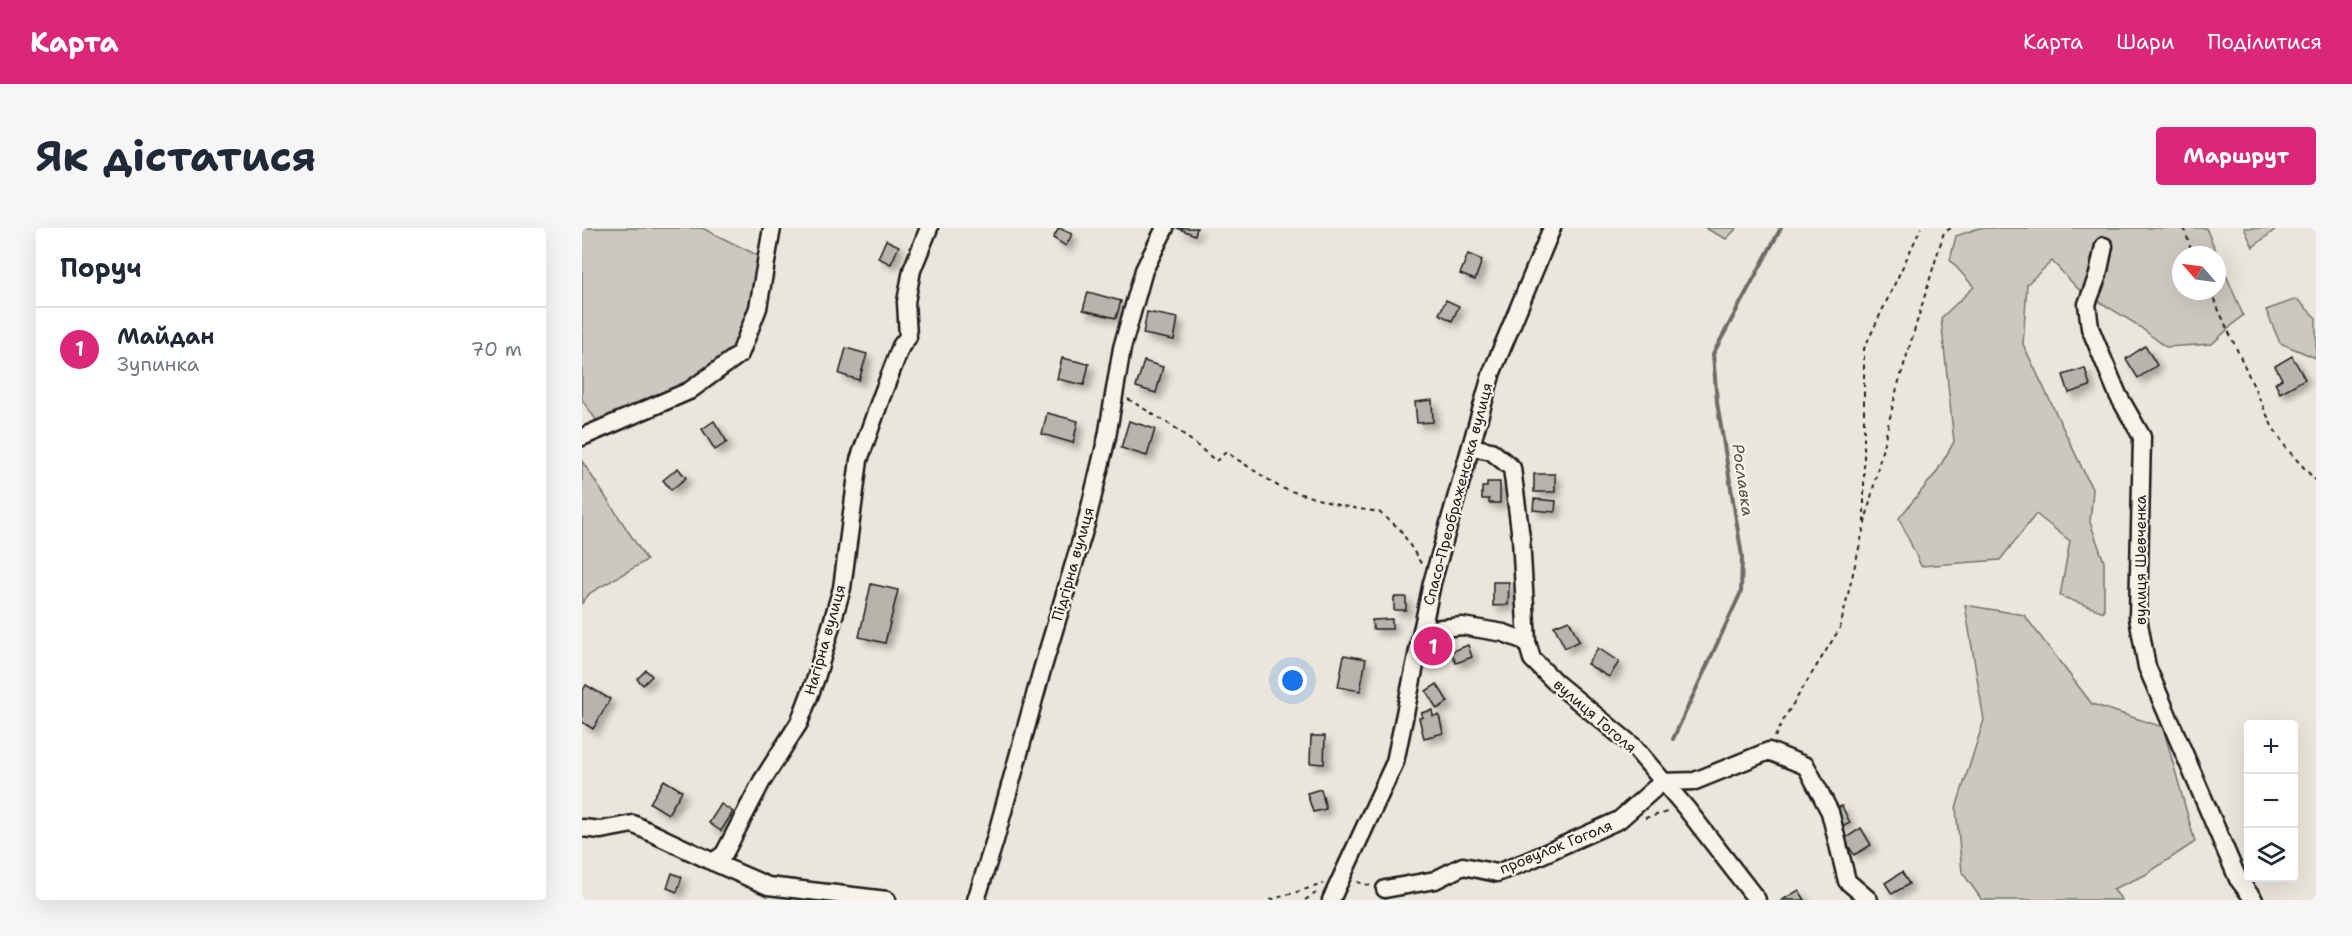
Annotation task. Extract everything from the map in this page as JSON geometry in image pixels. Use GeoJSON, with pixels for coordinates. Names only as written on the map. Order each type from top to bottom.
{"type":"FeatureCollection","features":[{"type":"Feature","properties":{"kind":"street"},"geometry":{"type":"LineString","coordinates":[[582,437],[689,390],[740,354],[758,308],[772,228]]}},
{"type":"Feature","properties":{"kind":"street","name":"Нагірна вулиця"},"geometry":{"type":"LineString","coordinates":[[713,862],[724,855],[762,781],[799,723],[816,678],[842,588],[859,460],[901,346],[908,337],[906,303],[912,270],[929,228]]}},
{"type":"Feature","properties":{"kind":"street","name":"Підгірна вулиця"},"geometry":{"type":"LineString","coordinates":[[976,900],[1086,524],[1107,437],[1122,348],[1144,270],[1165,228]]}},
{"type":"Feature","properties":{"kind":"street","name":"Спасо-Преображенська вулиця"},"geometry":{"type":"LineString","coordinates":[[1331,900],[1395,762],[1432,583],[1492,372],[1552,228]]}},
{"type":"Feature","properties":{"kind":"street","name":"вулиця Шевченка"},"geometry":{"type":"LineString","coordinates":[[2104,246],[2098,275],[2087,304],[2090,328],[2094,338],[2118,394],[2142,437],[2138,618],[2147,667],[2238,879],[2254,900]]}},
{"type":"Feature","properties":{"kind":"street"},"geometry":{"type":"LineString","coordinates":[[1422,630],[1462,626],[1504,633],[1527,642],[1521,538],[1512,468],[1491,451],[1472,447]]}},
{"type":"Feature","properties":{"kind":"street","name":"вулиця Гоголя"},"geometry":{"type":"LineString","coordinates":[[1527,642],[1532,659],[1555,682],[1633,746],[1686,808],[1757,900]]}},
{"type":"Feature","properties":{"kind":"street"},"geometry":{"type":"LineString","coordinates":[[1662,782],[1695,781],[1769,751],[1806,766],[1830,812],[1847,881],[1869,900]]}},
{"type":"Feature","properties":{"kind":"street","name":"провулок Гоголя"},"geometry":{"type":"LineString","coordinates":[[1386,889],[1435,880],[1463,866],[1497,873],[1612,824],[1662,782]]}},
{"type":"Feature","properties":{"kind":"street"},"geometry":{"type":"LineString","coordinates":[[582,828],[601,830],[633,824],[768,886],[887,900]]}},
{"type":"Feature","properties":{"kind":"path"},"geometry":{"type":"LineString","coordinates":[[1864,528],[1864,349],[1921,228]]}},
{"type":"Feature","properties":{"kind":"path"},"geometry":{"type":"LineString","coordinates":[[1769,751],[1785,717],[1840,628],[1897,388],[1944,232],[1951,228]]}},
{"type":"Feature","properties":{"kind":"path"},"geometry":{"type":"LineString","coordinates":[[2184,228],[2190,246]]}},
{"type":"Feature","properties":{"kind":"path"},"geometry":{"type":"LineString","coordinates":[[2214,300],[2272,426],[2287,449],[2316,481]]}},
{"type":"Feature","properties":{"kind":"path"},"geometry":{"type":"LineString","coordinates":[[1115,391],[1177,429],[1216,461],[1226,452],[1281,488],[1341,506],[1379,512],[1400,529],[1432,583]]}},
{"type":"Feature","properties":{"kind":"path"},"geometry":{"type":"LineString","coordinates":[[1612,824],[1686,808]]}},
{"type":"Feature","properties":{"kind":"path"},"geometry":{"type":"LineString","coordinates":[[1269,900],[1342,878]]}},
{"type":"Feature","properties":{"kind":"shaded area"},"geometry":{"type":"Polygon","coordinates":[[[582,228],[702,228],[767,260],[740,354],[689,391],[602,428],[582,400],[582,228]]]}},
{"type":"Feature","properties":{"kind":"shaded area"},"geometry":{"type":"Polygon","coordinates":[[[1705,228],[1737,228],[1726,239],[1705,228]]]}},
{"type":"Feature","properties":{"kind":"shaded area"},"geometry":{"type":"Polygon","coordinates":[[[1979,228],[2206,228],[2214,246],[2172,246],[2172,300],[2226,300],[2226,275],[2243,315],[2212,344],[2166,347],[2136,324],[2077,288],[2052,261],[2027,284],[2023,344],[2093,491],[2090,522],[2104,562],[2104,612],[2060,596],[2070,541],[2036,514],[2000,560],[1921,566],[1899,518],[1936,473],[1954,442],[1941,318],[1974,287],[1950,260],[1956,236],[1979,228]]]}},
{"type":"Feature","properties":{"kind":"shaded area"},"geometry":{"type":"Polygon","coordinates":[[[2244,228],[2277,228],[2253,247],[2244,228]]]}},
{"type":"Feature","properties":{"kind":"shaded area"},"geometry":{"type":"Polygon","coordinates":[[[2297,299],[2316,318],[2316,358],[2280,343],[2266,310],[2297,299]]]}},
{"type":"Feature","properties":{"kind":"shaded area"},"geometry":{"type":"Polygon","coordinates":[[[582,461],[647,560],[590,593],[582,603],[582,461]]]}},
{"type":"Feature","properties":{"kind":"shaded area"},"geometry":{"type":"Polygon","coordinates":[[[1965,605],[2024,615],[2092,704],[2163,727],[2195,842],[2145,875],[2113,889],[2122,900],[1982,900],[1962,872],[1956,808],[1984,720],[1965,605]]]}},
{"type":"Feature","properties":{"kind":"building"},"geometry":{"type":"Polygon","coordinates":[[[1059,228],[1072,234],[1066,246],[1053,238],[1059,228]]]}},
{"type":"Feature","properties":{"kind":"building"},"geometry":{"type":"Polygon","coordinates":[[[1177,228],[1197,228],[1195,235],[1177,228]]]}},
{"type":"Feature","properties":{"kind":"building"},"geometry":{"type":"Polygon","coordinates":[[[886,240],[899,246],[891,264],[878,258],[886,240]]]}},
{"type":"Feature","properties":{"kind":"building"},"geometry":{"type":"Polygon","coordinates":[[[1468,254],[1482,260],[1475,280],[1460,274],[1468,254]]]}},
{"type":"Feature","properties":{"kind":"building"},"geometry":{"type":"Polygon","coordinates":[[[1088,292],[1121,301],[1116,318],[1083,310],[1088,292]]]}},
{"type":"Feature","properties":{"kind":"building"},"geometry":{"type":"Polygon","coordinates":[[[1446,300],[1459,306],[1452,321],[1439,314],[1446,300]]]}},
{"type":"Feature","properties":{"kind":"building"},"geometry":{"type":"Polygon","coordinates":[[[1147,312],[1178,318],[1174,340],[1143,334],[1147,312]]]}},
{"type":"Feature","properties":{"kind":"building"},"geometry":{"type":"Polygon","coordinates":[[[2145,346],[2157,365],[2138,378],[2126,359],[2145,346]]]}},
{"type":"Feature","properties":{"kind":"building"},"geometry":{"type":"Polygon","coordinates":[[[846,348],[867,354],[859,380],[839,374],[846,348]]]}},
{"type":"Feature","properties":{"kind":"building"},"geometry":{"type":"Polygon","coordinates":[[[2292,356],[2305,379],[2280,393],[2275,383],[2282,379],[2275,366],[2292,356]]]}},
{"type":"Feature","properties":{"kind":"building"},"geometry":{"type":"Polygon","coordinates":[[[1062,358],[1089,364],[1084,385],[1057,379],[1062,358]]]}},
{"type":"Feature","properties":{"kind":"building"},"geometry":{"type":"Polygon","coordinates":[[[1144,361],[1163,367],[1156,393],[1136,387],[1144,361]]]}},
{"type":"Feature","properties":{"kind":"building"},"geometry":{"type":"Polygon","coordinates":[[[2085,368],[2090,386],[2069,393],[2063,375],[2085,368]]]}},
{"type":"Feature","properties":{"kind":"building"},"geometry":{"type":"Polygon","coordinates":[[[1432,400],[1433,422],[1417,423],[1415,402],[1432,400]]]}},
{"type":"Feature","properties":{"kind":"building"},"geometry":{"type":"Polygon","coordinates":[[[1047,413],[1078,421],[1073,443],[1042,434],[1047,413]]]}},
{"type":"Feature","properties":{"kind":"building"},"geometry":{"type":"Polygon","coordinates":[[[714,421],[727,442],[715,450],[702,429],[714,421]]]}},
{"type":"Feature","properties":{"kind":"building"},"geometry":{"type":"Polygon","coordinates":[[[1129,421],[1155,429],[1147,456],[1121,448],[1129,421]]]}},
{"type":"Feature","properties":{"kind":"building"},"geometry":{"type":"Polygon","coordinates":[[[678,468],[686,478],[671,490],[663,480],[678,468]]]}},
{"type":"Feature","properties":{"kind":"building"},"geometry":{"type":"Polygon","coordinates":[[[1534,474],[1555,474],[1555,492],[1534,492],[1534,474]]]}},
{"type":"Feature","properties":{"kind":"building"},"geometry":{"type":"Polygon","coordinates":[[[1487,482],[1500,482],[1500,503],[1489,503],[1489,499],[1482,499],[1482,487],[1487,487],[1487,482]]]}},
{"type":"Feature","properties":{"kind":"building"},"geometry":{"type":"Polygon","coordinates":[[[1534,499],[1556,501],[1555,512],[1533,510],[1534,499]]]}},
{"type":"Feature","properties":{"kind":"building"},"geometry":{"type":"Polygon","coordinates":[[[1493,582],[1509,582],[1508,605],[1493,606],[1493,582]]]}},
{"type":"Feature","properties":{"kind":"building"},"geometry":{"type":"Polygon","coordinates":[[[871,584],[898,590],[885,643],[859,637],[871,584]]]}},
{"type":"Feature","properties":{"kind":"building"},"geometry":{"type":"Polygon","coordinates":[[[1394,597],[1406,597],[1406,610],[1394,610],[1394,597]]]}},
{"type":"Feature","properties":{"kind":"building"},"geometry":{"type":"Polygon","coordinates":[[[1392,619],[1392,629],[1373,629],[1372,620],[1392,619]]]}},
{"type":"Feature","properties":{"kind":"building"},"geometry":{"type":"Polygon","coordinates":[[[1569,620],[1579,641],[1565,648],[1554,626],[1569,620]]]}},
{"type":"Feature","properties":{"kind":"building"},"geometry":{"type":"Polygon","coordinates":[[[1468,645],[1472,657],[1456,663],[1451,652],[1468,645]]]}},
{"type":"Feature","properties":{"kind":"building"},"geometry":{"type":"Polygon","coordinates":[[[1598,648],[1619,662],[1609,677],[1587,664],[1598,648]]]}},
{"type":"Feature","properties":{"kind":"building"},"geometry":{"type":"Polygon","coordinates":[[[1344,655],[1366,659],[1360,691],[1338,687],[1344,655]]]}},
{"type":"Feature","properties":{"kind":"building"},"geometry":{"type":"Polygon","coordinates":[[[646,670],[652,676],[643,685],[637,679],[646,670]]]}},
{"type":"Feature","properties":{"kind":"building"},"geometry":{"type":"Polygon","coordinates":[[[1437,684],[1448,702],[1437,709],[1426,691],[1437,684]]]}},
{"type":"Feature","properties":{"kind":"building"},"geometry":{"type":"Polygon","coordinates":[[[586,685],[610,699],[593,729],[582,722],[582,692],[586,685]]]}},
{"type":"Feature","properties":{"kind":"building"},"geometry":{"type":"Polygon","coordinates":[[[1432,710],[1433,716],[1439,715],[1443,733],[1424,738],[1419,718],[1423,717],[1421,713],[1432,710]]]}},
{"type":"Feature","properties":{"kind":"building"},"geometry":{"type":"Polygon","coordinates":[[[1311,736],[1325,736],[1324,764],[1310,763],[1311,736]]]}},
{"type":"Feature","properties":{"kind":"building"},"geometry":{"type":"Polygon","coordinates":[[[664,780],[682,791],[668,814],[650,803],[664,780]]]}},
{"type":"Feature","properties":{"kind":"building"},"geometry":{"type":"Polygon","coordinates":[[[1321,789],[1326,809],[1313,812],[1307,793],[1321,789]]]}},
{"type":"Feature","properties":{"kind":"building"},"geometry":{"type":"Polygon","coordinates":[[[721,804],[733,812],[721,831],[709,823],[721,804]]]}},
{"type":"Feature","properties":{"kind":"building"},"geometry":{"type":"Polygon","coordinates":[[[1842,806],[1850,823],[1842,827],[1834,809],[1842,806]]]}},
{"type":"Feature","properties":{"kind":"building"},"geometry":{"type":"Polygon","coordinates":[[[1861,828],[1871,845],[1854,855],[1844,839],[1861,828]]]}},
{"type":"Feature","properties":{"kind":"building"},"geometry":{"type":"Polygon","coordinates":[[[1902,872],[1909,884],[1892,894],[1885,883],[1902,872]]]}},
{"type":"Feature","properties":{"kind":"building"},"geometry":{"type":"Polygon","coordinates":[[[672,873],[682,877],[677,892],[667,888],[672,873]]]}},
{"type":"Feature","properties":{"kind":"building"},"geometry":{"type":"Polygon","coordinates":[[[1799,890],[1805,900],[1782,900],[1799,890]]]}},
{"type":"Feature","properties":{"kind":"waterway","name":"Рославка"},"geometry":{"type":"LineString","coordinates":[[1673,739],[1741,592],[1742,556],[1717,402],[1713,354],[1781,228]]}},
{"type":"Feature","properties":{"kind":"place","name":"Майдан"},"geometry":{"type":"Point","coordinates":[1433,646]}}]}
